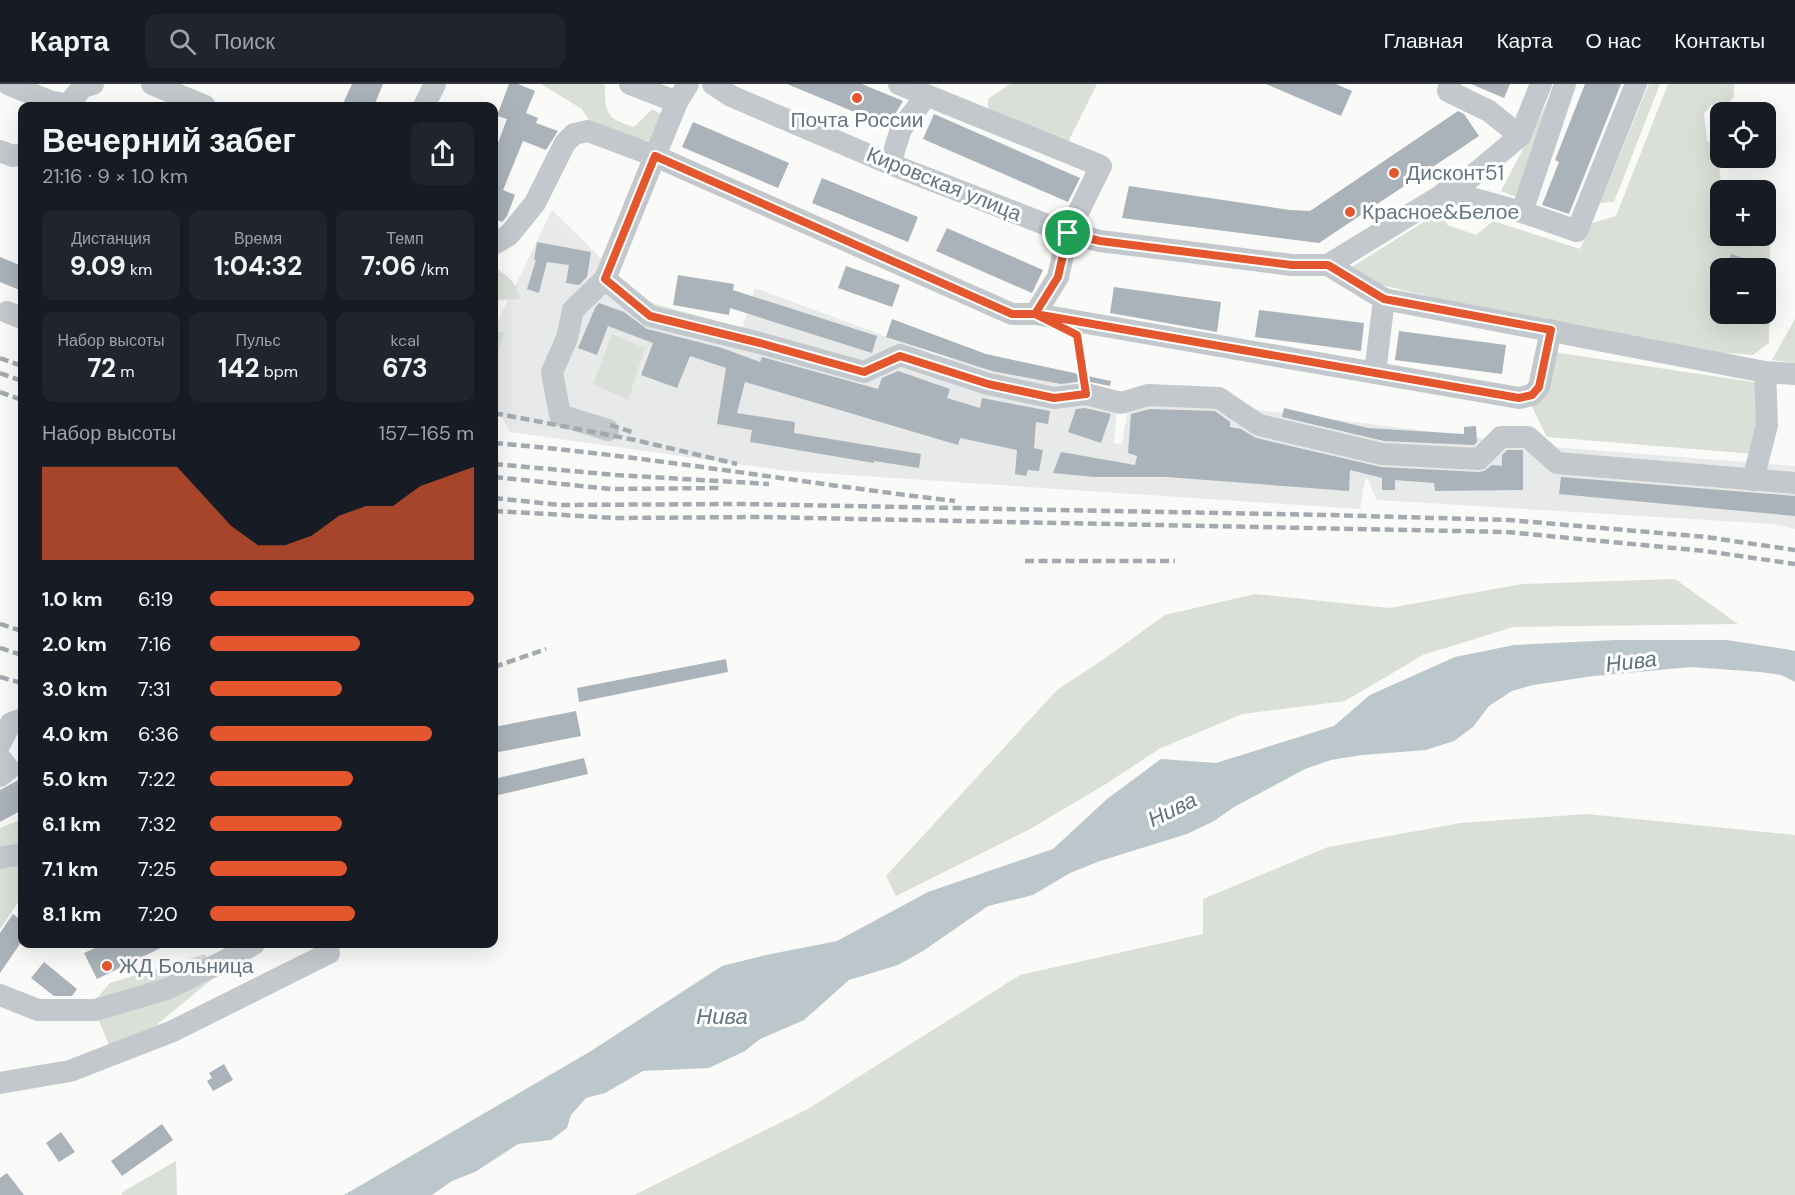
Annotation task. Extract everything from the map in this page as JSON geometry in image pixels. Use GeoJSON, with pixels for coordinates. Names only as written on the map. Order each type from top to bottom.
{"type":"FeatureCollection","features":[{"type":"Feature","properties":{"kind":"street"},"geometry":{"type":"LineString","coordinates":[[8,84],[54,102]]}},
{"type":"Feature","properties":{"kind":"street"},"geometry":{"type":"LineString","coordinates":[[152,84],[195,102]]}},
{"type":"Feature","properties":{"kind":"street"},"geometry":{"type":"LineString","coordinates":[[426,102],[435,84]]}},
{"type":"Feature","properties":{"kind":"street"},"geometry":{"type":"LineString","coordinates":[[608,430],[560,415],[552,372],[567,338],[573,310],[605,279],[682,93],[630,84]]}},
{"type":"Feature","properties":{"kind":"street","name":"Кировская улица"},"geometry":{"type":"LineString","coordinates":[[713,84],[731,96],[890,164],[1068,233],[1100,241],[1292,265],[1328,265]]}},
{"type":"Feature","properties":{"kind":"street"},"geometry":{"type":"LineString","coordinates":[[899,84],[1101,166],[1068,233],[1058,277],[1035,314]]}},
{"type":"Feature","properties":{"kind":"street"},"geometry":{"type":"LineString","coordinates":[[1450,84],[1448,92],[1489,111],[1520,136]]}},
{"type":"Feature","properties":{"kind":"street"},"geometry":{"type":"LineString","coordinates":[[1541,84],[1520,136],[1470,178],[1328,265],[1384,299],[1765,372],[1795,374]]}},
{"type":"Feature","properties":{"kind":"street"},"geometry":{"type":"LineString","coordinates":[[1522,212],[1565,84]]}},
{"type":"Feature","properties":{"kind":"street"},"geometry":{"type":"LineString","coordinates":[[1446,191],[1522,212],[1577,231],[1636,84]]}},
{"type":"Feature","properties":{"kind":"street"},"geometry":{"type":"LineString","coordinates":[[70,102],[84,90]]}},
{"type":"Feature","properties":{"kind":"street"},"geometry":{"type":"LineString","coordinates":[[890,164],[901,129],[926,96]]}},
{"type":"Feature","properties":{"kind":"street"},"geometry":{"type":"LineString","coordinates":[[498,242],[509,236],[535,203],[565,143],[574,134],[588,131],[655,156],[1012,314],[1035,314],[1519,398],[1532,395],[1539,387],[1551,330]]}},
{"type":"Feature","properties":{"kind":"street"},"geometry":{"type":"LineString","coordinates":[[0,151],[13,156],[18,155]]}},
{"type":"Feature","properties":{"kind":"street"},"geometry":{"type":"LineString","coordinates":[[605,279],[650,316],[864,372],[900,356],[988,384],[1054,398],[1086,394],[1121,403],[1148,395],[1219,398],[1259,425],[1382,454],[1479,459],[1501,437],[1528,437],[1557,463],[1795,483]]}},
{"type":"Feature","properties":{"kind":"street"},"geometry":{"type":"LineString","coordinates":[[1375,373],[1384,299]]}},
{"type":"Feature","properties":{"kind":"street"},"geometry":{"type":"LineString","coordinates":[[1753,480],[1767,425],[1765,372]]}},
{"type":"Feature","properties":{"kind":"street"},"geometry":{"type":"LineString","coordinates":[[0,744],[11,723],[18,720]]}},
{"type":"Feature","properties":{"kind":"street"},"geometry":{"type":"LineString","coordinates":[[0,758],[9,769],[0,776]]}},
{"type":"Feature","properties":{"kind":"street"},"geometry":{"type":"LineString","coordinates":[[0,858],[18,855]]}},
{"type":"Feature","properties":{"kind":"street"},"geometry":{"type":"LineString","coordinates":[[0,995],[38,1010],[94,1010],[167,989],[247,948]]}},
{"type":"Feature","properties":{"kind":"street"},"geometry":{"type":"LineString","coordinates":[[0,1083],[70,1071],[173,1031],[329,953]]}},
{"type":"Feature","properties":{"kind":"path"},"geometry":{"type":"LineString","coordinates":[[1077,335],[1086,394]]}},
{"type":"Feature","properties":{"kind":"shaded area"},"geometry":{"type":"Polygon","coordinates":[[[541,84],[603,84],[609,113],[618,121],[634,127],[652,109],[663,115],[653,141],[632,140],[591,124],[582,109],[541,84]]]}},
{"type":"Feature","properties":{"kind":"shaded area"},"geometry":{"type":"Polygon","coordinates":[[[1010,84],[1097,84],[1069,140],[1062,145],[988,111],[988,99],[1010,84]]]}},
{"type":"Feature","properties":{"kind":"shaded area"},"geometry":{"type":"Polygon","coordinates":[[[1557,84],[1534,204],[1501,191],[1557,84]]]}},
{"type":"Feature","properties":{"kind":"shaded area"},"geometry":{"type":"Polygon","coordinates":[[[1649,84],[1660,84],[1614,202],[1600,203],[1649,84]]]}},
{"type":"Feature","properties":{"kind":"shaded area"},"geometry":{"type":"Polygon","coordinates":[[[1668,84],[1734,84],[1734,97],[1730,102],[1710,102],[1710,106],[1704,114],[1707,140],[1710,142],[1710,168],[1719,168],[1721,180],[1710,180],[1710,246],[1770,246],[1770,258],[1710,258],[1710,324],[1769,324],[1769,343],[1753,355],[1639,347],[1365,281],[1352,267],[1441,211],[1447,225],[1476,235],[1493,221],[1580,249],[1592,223],[1616,216],[1668,84]]]}},
{"type":"Feature","properties":{"kind":"shaded area"},"geometry":{"type":"Polygon","coordinates":[[[552,210],[643,300],[742,328],[755,288],[939,356],[1118,393],[1114,443],[1122,444],[1130,394],[1553,447],[1795,466],[1795,529],[1774,524],[1377,500],[1366,476],[1360,509],[788,471],[510,432],[498,410],[498,321],[552,210]]]}},
{"type":"Feature","properties":{"kind":"shaded area"},"geometry":{"type":"Polygon","coordinates":[[[498,270],[511,280],[520,299],[498,300],[498,270]]]}},
{"type":"Feature","properties":{"kind":"shaded area"},"geometry":{"type":"Polygon","coordinates":[[[1795,319],[1795,363],[1772,360],[1795,319]]]}},
{"type":"Feature","properties":{"kind":"shaded area"},"geometry":{"type":"Polygon","coordinates":[[[498,331],[504,332],[498,354],[498,331]]]}},
{"type":"Feature","properties":{"kind":"shaded area"},"geometry":{"type":"Polygon","coordinates":[[[612,334],[645,348],[628,400],[593,384],[612,334]]]}},
{"type":"Feature","properties":{"kind":"shaded area"},"geometry":{"type":"Polygon","coordinates":[[[1553,352],[1759,383],[1754,454],[1547,437],[1532,407],[1546,391],[1553,352]]]}},
{"type":"Feature","properties":{"kind":"shaded area"},"geometry":{"type":"Polygon","coordinates":[[[1675,579],[1738,624],[1513,627],[1423,655],[1345,701],[1242,714],[1159,749],[1106,784],[1030,829],[896,896],[886,876],[1057,690],[1165,615],[1255,594],[1389,608],[1522,584],[1675,579]]]}},
{"type":"Feature","properties":{"kind":"shaded area"},"geometry":{"type":"Polygon","coordinates":[[[1587,814],[1795,835],[1795,1195],[634,1195],[806,1110],[1020,975],[1203,934],[1203,899],[1328,847],[1461,823],[1587,814]]]}},
{"type":"Feature","properties":{"kind":"shaded area"},"geometry":{"type":"Polygon","coordinates":[[[18,821],[18,902],[0,929],[0,828],[18,821]]]}},
{"type":"Feature","properties":{"kind":"shaded area"},"geometry":{"type":"Polygon","coordinates":[[[205,954],[216,976],[154,1027],[109,1045],[92,1004],[110,983],[205,954]]]}},
{"type":"Feature","properties":{"kind":"shaded area"},"geometry":{"type":"Polygon","coordinates":[[[176,1161],[177,1195],[121,1195],[124,1191],[176,1161]]]}},
{"type":"Feature","properties":{"kind":"water","name":"Нива"},"geometry":{"type":"Polygon","coordinates":[[[1616,640],[1726,640],[1791,650],[1795,651],[1795,682],[1781,675],[1691,667],[1594,676],[1533,685],[1512,691],[1489,706],[1473,727],[1454,741],[1426,750],[1331,760],[1305,769],[1187,834],[1100,861],[1070,873],[1033,895],[988,906],[923,951],[898,965],[849,980],[804,1020],[760,1039],[745,1051],[709,1068],[643,1071],[605,1093],[586,1098],[571,1115],[567,1128],[551,1140],[518,1144],[475,1172],[452,1181],[432,1195],[344,1195],[591,1051],[722,966],[837,941],[928,892],[1053,849],[1107,799],[1161,759],[1216,763],[1334,726],[1370,695],[1455,657],[1514,645],[1616,640]]]}},
{"type":"Feature","properties":{"kind":"building"},"geometry":{"type":"Polygon","coordinates":[[[352,84],[383,84],[376,102],[344,102],[352,84]]]}},
{"type":"Feature","properties":{"kind":"building"},"geometry":{"type":"Polygon","coordinates":[[[509,84],[518,84],[535,91],[526,113],[538,118],[536,123],[558,131],[546,150],[523,141],[503,190],[515,195],[507,216],[502,222],[498,220],[498,143],[507,119],[498,116],[509,84]]]}},
{"type":"Feature","properties":{"kind":"building"},"geometry":{"type":"Polygon","coordinates":[[[787,84],[862,84],[903,101],[888,126],[787,84]]]}},
{"type":"Feature","properties":{"kind":"building"},"geometry":{"type":"Polygon","coordinates":[[[1266,84],[1336,84],[1352,91],[1341,116],[1266,84]]]}},
{"type":"Feature","properties":{"kind":"building"},"geometry":{"type":"Polygon","coordinates":[[[1471,84],[1510,84],[1504,98],[1471,84]]]}},
{"type":"Feature","properties":{"kind":"building"},"geometry":{"type":"Polygon","coordinates":[[[1585,84],[1621,84],[1569,214],[1542,205],[1559,162],[1555,160],[1585,84]]]}},
{"type":"Feature","properties":{"kind":"building"},"geometry":{"type":"Polygon","coordinates":[[[1458,111],[1464,114],[1479,136],[1319,243],[1122,218],[1129,186],[1310,211],[1458,111]]]}},
{"type":"Feature","properties":{"kind":"building"},"geometry":{"type":"Polygon","coordinates":[[[934,114],[1080,178],[1068,202],[923,139],[934,114]]]}},
{"type":"Feature","properties":{"kind":"building"},"geometry":{"type":"Polygon","coordinates":[[[693,122],[789,163],[778,188],[682,147],[693,122]]]}},
{"type":"Feature","properties":{"kind":"building"},"geometry":{"type":"Polygon","coordinates":[[[822,178],[918,217],[908,242],[812,203],[822,178]]]}},
{"type":"Feature","properties":{"kind":"building"},"geometry":{"type":"Polygon","coordinates":[[[947,228],[1043,270],[1032,293],[936,251],[947,228]]]}},
{"type":"Feature","properties":{"kind":"building"},"geometry":{"type":"Polygon","coordinates":[[[537,242],[591,252],[587,277],[579,285],[566,283],[569,265],[547,262],[539,293],[527,289],[536,260],[534,260],[537,242]]]}},
{"type":"Feature","properties":{"kind":"building"},"geometry":{"type":"Polygon","coordinates":[[[1731,254],[1743,258],[1730,258],[1731,254]]]}},
{"type":"Feature","properties":{"kind":"building"},"geometry":{"type":"Polygon","coordinates":[[[0,257],[18,264],[18,289],[0,282],[0,257]]]}},
{"type":"Feature","properties":{"kind":"building"},"geometry":{"type":"Polygon","coordinates":[[[846,266],[900,285],[892,307],[838,288],[846,266]]]}},
{"type":"Feature","properties":{"kind":"building"},"geometry":{"type":"Polygon","coordinates":[[[678,275],[734,284],[733,290],[877,336],[872,353],[730,308],[729,315],[673,305],[678,275]]]}},
{"type":"Feature","properties":{"kind":"building"},"geometry":{"type":"Polygon","coordinates":[[[1114,287],[1221,302],[1217,332],[1110,313],[1114,287]]]}},
{"type":"Feature","properties":{"kind":"building"},"geometry":{"type":"Polygon","coordinates":[[[599,303],[624,312],[647,329],[722,348],[760,362],[762,357],[878,389],[882,378],[898,371],[950,389],[947,398],[980,408],[982,398],[1050,411],[1048,424],[1036,422],[1034,448],[1043,450],[1039,471],[1028,470],[1026,476],[1015,474],[1017,450],[960,438],[958,445],[745,382],[737,413],[795,422],[794,433],[921,454],[919,468],[874,461],[874,463],[750,442],[752,430],[717,424],[726,368],[690,356],[677,388],[641,375],[653,343],[608,326],[597,355],[578,348],[599,303]]]}},
{"type":"Feature","properties":{"kind":"building"},"geometry":{"type":"Polygon","coordinates":[[[1259,310],[1364,323],[1361,351],[1255,337],[1259,310]]]}},
{"type":"Feature","properties":{"kind":"building"},"geometry":{"type":"Polygon","coordinates":[[[892,319],[986,354],[1111,381],[1110,386],[1085,381],[1061,384],[992,371],[886,337],[892,319]]]}},
{"type":"Feature","properties":{"kind":"building"},"geometry":{"type":"Polygon","coordinates":[[[1399,331],[1506,345],[1502,374],[1395,360],[1399,331]]]}},
{"type":"Feature","properties":{"kind":"building"},"geometry":{"type":"Polygon","coordinates":[[[1085,408],[1111,414],[1101,443],[1068,432],[1076,409],[1085,408]]]}},
{"type":"Feature","properties":{"kind":"building"},"geometry":{"type":"Polygon","coordinates":[[[1284,408],[1368,428],[1464,434],[1464,427],[1476,426],[1477,442],[1474,445],[1384,441],[1282,417],[1284,408]]]}},
{"type":"Feature","properties":{"kind":"building"},"geometry":{"type":"Polygon","coordinates":[[[1150,409],[1215,411],[1230,422],[1230,427],[1241,429],[1256,438],[1381,467],[1479,472],[1492,465],[1502,466],[1502,455],[1507,450],[1523,450],[1523,490],[1435,491],[1434,483],[1395,480],[1395,490],[1382,490],[1382,478],[1350,470],[1349,491],[1167,477],[1095,477],[1053,473],[1061,452],[1135,465],[1137,456],[1128,453],[1131,414],[1150,409]]]}},
{"type":"Feature","properties":{"kind":"building"},"geometry":{"type":"Polygon","coordinates":[[[1561,477],[1795,496],[1795,516],[1559,494],[1561,477]]]}},
{"type":"Feature","properties":{"kind":"building"},"geometry":{"type":"Polygon","coordinates":[[[726,659],[728,672],[579,702],[577,688],[726,659]]]}},
{"type":"Feature","properties":{"kind":"building"},"geometry":{"type":"Polygon","coordinates":[[[576,711],[581,736],[498,752],[498,726],[576,711]]]}},
{"type":"Feature","properties":{"kind":"building"},"geometry":{"type":"Polygon","coordinates":[[[584,758],[588,774],[498,795],[498,778],[584,758]]]}},
{"type":"Feature","properties":{"kind":"building"},"geometry":{"type":"Polygon","coordinates":[[[18,780],[18,812],[0,822],[0,790],[18,780]]]}},
{"type":"Feature","properties":{"kind":"building"},"geometry":{"type":"Polygon","coordinates":[[[13,914],[18,918],[18,947],[0,973],[0,933],[13,914]]]}},
{"type":"Feature","properties":{"kind":"building","name":"ЖД Больница"},"geometry":{"type":"Polygon","coordinates":[[[95,948],[161,948],[97,979],[84,953],[95,948]]]}},
{"type":"Feature","properties":{"kind":"building"},"geometry":{"type":"Polygon","coordinates":[[[44,962],[77,989],[72,996],[54,996],[31,978],[44,962]]]}},
{"type":"Feature","properties":{"kind":"building"},"geometry":{"type":"Polygon","coordinates":[[[224,1064],[233,1080],[213,1091],[207,1081],[212,1078],[209,1073],[224,1064]]]}},
{"type":"Feature","properties":{"kind":"building"},"geometry":{"type":"Polygon","coordinates":[[[162,1124],[173,1140],[122,1176],[111,1161],[162,1124]]]}},
{"type":"Feature","properties":{"kind":"building"},"geometry":{"type":"Polygon","coordinates":[[[61,1132],[75,1152],[59,1162],[46,1143],[61,1132]]]}},
{"type":"Feature","properties":{"kind":"building"},"geometry":{"type":"Polygon","coordinates":[[[7,1173],[24,1195],[0,1195],[0,1178],[7,1173]]]}},
{"type":"Feature","properties":{"kind":"railway"},"geometry":{"type":"LineString","coordinates":[[0,358],[18,365]]}},
{"type":"Feature","properties":{"kind":"railway"},"geometry":{"type":"LineString","coordinates":[[0,373],[18,380]]}},
{"type":"Feature","properties":{"kind":"railway"},"geometry":{"type":"LineString","coordinates":[[0,392],[18,399]]}},
{"type":"Feature","properties":{"kind":"railway"},"geometry":{"type":"LineString","coordinates":[[498,414],[635,440],[737,464]]}},
{"type":"Feature","properties":{"kind":"railway"},"geometry":{"type":"LineString","coordinates":[[610,425],[632,432]]}},
{"type":"Feature","properties":{"kind":"railway"},"geometry":{"type":"LineString","coordinates":[[498,443],[667,462],[955,501]]}},
{"type":"Feature","properties":{"kind":"railway"},"geometry":{"type":"LineString","coordinates":[[498,464],[616,475],[769,484]]}},
{"type":"Feature","properties":{"kind":"railway"},"geometry":{"type":"LineString","coordinates":[[498,477],[611,489],[723,488]]}},
{"type":"Feature","properties":{"kind":"railway"},"geometry":{"type":"LineString","coordinates":[[498,498],[560,505],[741,504],[1509,520],[1706,537],[1795,550]]}},
{"type":"Feature","properties":{"kind":"railway"},"geometry":{"type":"LineString","coordinates":[[498,511],[616,518],[760,517],[1507,532],[1705,551],[1795,564]]}},
{"type":"Feature","properties":{"kind":"railway"},"geometry":{"type":"LineString","coordinates":[[1025,561],[1175,561]]}},
{"type":"Feature","properties":{"kind":"railway"},"geometry":{"type":"LineString","coordinates":[[0,624],[18,630]]}},
{"type":"Feature","properties":{"kind":"railway"},"geometry":{"type":"LineString","coordinates":[[0,648],[18,654]]}},
{"type":"Feature","properties":{"kind":"railway"},"geometry":{"type":"LineString","coordinates":[[498,666],[546,649]]}},
{"type":"Feature","properties":{"kind":"railway"},"geometry":{"type":"LineString","coordinates":[[0,677],[18,682]]}},
{"type":"Feature","properties":{"kind":"place","name":"Почта России"},"geometry":{"type":"Point","coordinates":[857,98]}},
{"type":"Feature","properties":{"kind":"place","name":"Дисконт51"},"geometry":{"type":"Point","coordinates":[1394,173]}},
{"type":"Feature","properties":{"kind":"place","name":"Красное&Белое"},"geometry":{"type":"Point","coordinates":[1350,212]}},
{"type":"Feature","properties":{"kind":"place","name":"ЖД Больница"},"geometry":{"type":"Point","coordinates":[107,966]}},
{"type":"Feature","properties":{"kind":"route"},"geometry":{"type":"LineString","coordinates":[[1068,233],[1058,277],[1035,314],[1077,335],[1086,394],[1054,398],[988,384],[900,356],[864,372],[650,316],[605,279],[655,156],[1012,314],[1035,314],[1519,398],[1532,395],[1539,387],[1551,330],[1384,299],[1328,265],[1292,265],[1100,241],[1068,233]]}}]}
